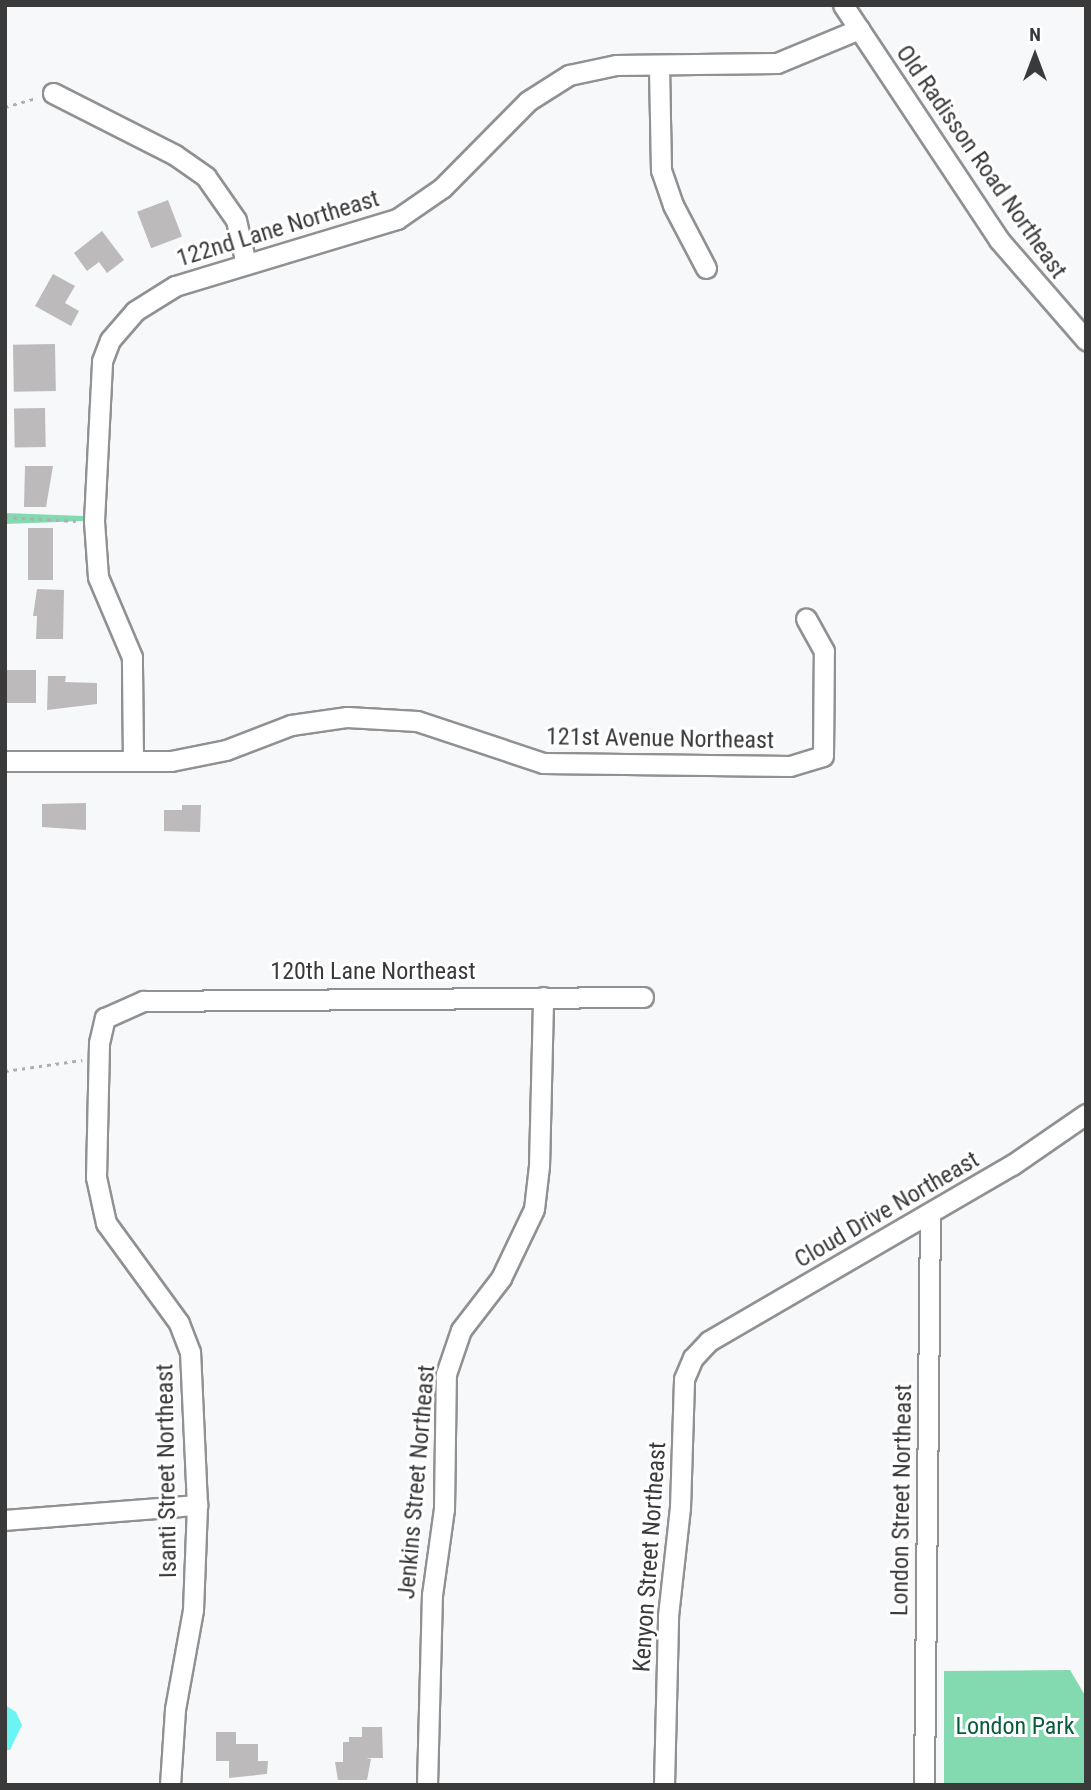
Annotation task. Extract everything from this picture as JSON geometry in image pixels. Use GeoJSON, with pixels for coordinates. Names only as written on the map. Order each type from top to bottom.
{"type":"FeatureCollection","features":[{"type":"Feature","properties":{"kind":"street","name":"Old Radisson Road Northeast"},"geometry":{"type":"LineString","coordinates":[[843,5],[999,240],[1086,340]]}},
{"type":"Feature","properties":{"kind":"street","name":"122nd Lane Northeast"},"geometry":{"type":"LineString","coordinates":[[133,761],[132,657],[98,578],[94,521],[99,378],[110,340],[124,322],[149,300],[175,286],[397,219],[442,188],[528,101],[569,75],[616,65],[777,63],[859,29]]}},
{"type":"Feature","properties":{"kind":"street"},"geometry":{"type":"LineString","coordinates":[[659,65],[662,170],[673,205],[706,268]]}},
{"type":"Feature","properties":{"kind":"street"},"geometry":{"type":"LineString","coordinates":[[53,93],[175,155],[206,177],[236,220],[246,264]]}},
{"type":"Feature","properties":{"kind":"street","name":"121st Avenue Northeast"},"geometry":{"type":"LineString","coordinates":[[5,761],[133,761],[198,757],[291,725],[348,717],[416,721],[515,756],[571,766],[790,765],[823,756],[824,651],[806,619]]}},
{"type":"Feature","properties":{"kind":"street","name":"Jenkins Street Northeast"},"geometry":{"type":"LineString","coordinates":[[427,1785],[432,1595],[444,1509],[446,1374],[461,1330],[501,1278],[534,1209],[539,1166],[543,997]]}},
{"type":"Feature","properties":{"kind":"street","name":"120th Lane Northeast"},"geometry":{"type":"LineString","coordinates":[[108,1017],[143,1001],[643,997]]}},
{"type":"Feature","properties":{"kind":"street","name":"Isanti Street Northeast"},"geometry":{"type":"LineString","coordinates":[[108,1017],[99,1059],[96,1177],[106,1223],[179,1323],[190,1352],[197,1506],[192,1610],[175,1709],[170,1785]]}},
{"type":"Feature","properties":{"kind":"street","name":"Cloud Drive Northeast"},"geometry":{"type":"LineString","coordinates":[[709,1341],[930,1215],[1086,1114]]}},
{"type":"Feature","properties":{"kind":"street","name":"London Street Northeast"},"geometry":{"type":"LineString","coordinates":[[924,1785],[930,1215]]}},
{"type":"Feature","properties":{"kind":"street","name":"Kenyon Street Northeast"},"geometry":{"type":"LineString","coordinates":[[664,1785],[668,1616],[681,1508],[684,1379],[693,1358],[709,1341]]}},
{"type":"Feature","properties":{"kind":"street"},"geometry":{"type":"LineString","coordinates":[[5,1520],[197,1506]]}},
{"type":"Feature","properties":{"kind":"path"},"geometry":{"type":"LineString","coordinates":[[5,107],[53,93]]}},
{"type":"Feature","properties":{"kind":"path"},"geometry":{"type":"LineString","coordinates":[[5,517],[94,521]]}},
{"type":"Feature","properties":{"kind":"path"},"geometry":{"type":"LineString","coordinates":[[5,1071],[99,1059]]}},
{"type":"Feature","properties":{"kind":"green space"},"geometry":{"type":"Polygon","coordinates":[[[5,513],[84,516],[84,521],[5,524],[5,513]]]}},
{"type":"Feature","properties":{"kind":"green space","name":"London Park"},"geometry":{"type":"Polygon","coordinates":[[[1070,1670],[1086,1697],[1086,1785],[944,1785],[944,1671],[1070,1670]]]}},
{"type":"Feature","properties":{"kind":"water"},"geometry":{"type":"Polygon","coordinates":[[[5,1705],[16,1712],[22,1725],[10,1750],[5,1750],[5,1705]]]}},
{"type":"Feature","properties":{"kind":"building"},"geometry":{"type":"Polygon","coordinates":[[[168,200],[182,236],[151,248],[137,212],[168,200]]]}},
{"type":"Feature","properties":{"kind":"building"},"geometry":{"type":"Polygon","coordinates":[[[102,231],[124,260],[107,273],[99,262],[87,271],[74,253],[102,231]]]}},
{"type":"Feature","properties":{"kind":"building"},"geometry":{"type":"Polygon","coordinates":[[[53,274],[75,286],[65,303],[79,311],[71,326],[35,306],[53,274]]]}},
{"type":"Feature","properties":{"kind":"building"},"geometry":{"type":"Polygon","coordinates":[[[55,344],[56,391],[14,392],[13,345],[55,344]]]}},
{"type":"Feature","properties":{"kind":"building"},"geometry":{"type":"Polygon","coordinates":[[[45,408],[46,447],[15,448],[14,409],[45,408]]]}},
{"type":"Feature","properties":{"kind":"building"},"geometry":{"type":"Polygon","coordinates":[[[25,466],[53,466],[46,507],[24,507],[25,466]]]}},
{"type":"Feature","properties":{"kind":"building"},"geometry":{"type":"Polygon","coordinates":[[[28,528],[53,528],[53,580],[28,580],[28,528]]]}},
{"type":"Feature","properties":{"kind":"building"},"geometry":{"type":"Polygon","coordinates":[[[37,589],[64,590],[63,639],[36,639],[37,616],[33,616],[37,589]]]}},
{"type":"Feature","properties":{"kind":"building"},"geometry":{"type":"Polygon","coordinates":[[[5,670],[36,670],[36,703],[5,703],[5,670]]]}},
{"type":"Feature","properties":{"kind":"building"},"geometry":{"type":"Polygon","coordinates":[[[48,676],[66,676],[65,682],[97,683],[97,704],[47,710],[48,676]]]}},
{"type":"Feature","properties":{"kind":"building"},"geometry":{"type":"Polygon","coordinates":[[[86,803],[86,830],[42,827],[42,804],[86,803]]]}},
{"type":"Feature","properties":{"kind":"building"},"geometry":{"type":"Polygon","coordinates":[[[182,805],[201,805],[200,832],[164,831],[164,810],[182,810],[182,805]]]}},
{"type":"Feature","properties":{"kind":"building"},"geometry":{"type":"Polygon","coordinates":[[[362,1727],[382,1727],[383,1758],[366,1758],[371,1759],[367,1780],[338,1780],[335,1762],[343,1762],[343,1742],[349,1742],[349,1737],[362,1737],[362,1727]]]}},
{"type":"Feature","properties":{"kind":"building"},"geometry":{"type":"Polygon","coordinates":[[[216,1732],[236,1732],[236,1744],[258,1744],[258,1761],[268,1761],[267,1774],[229,1778],[229,1761],[216,1761],[216,1732]]]}}]}
